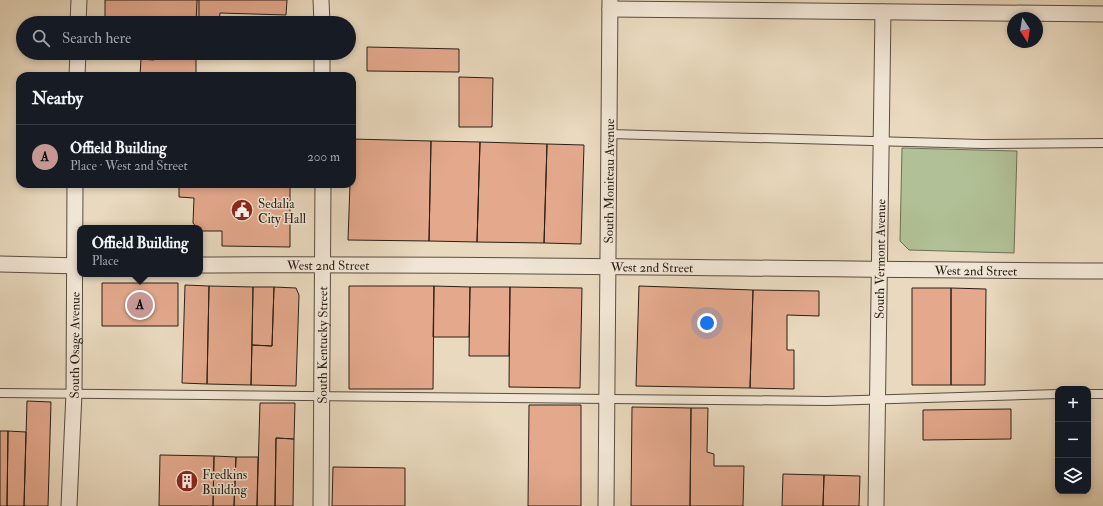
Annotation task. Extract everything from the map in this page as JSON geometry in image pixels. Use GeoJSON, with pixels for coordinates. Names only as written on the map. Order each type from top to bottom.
{"type":"FeatureCollection","features":[{"type":"Feature","properties":{"kind":"street"},"geometry":{"type":"LineString","coordinates":[[78,16],[79,0]]}},
{"type":"Feature","properties":{"kind":"street"},"geometry":{"type":"LineString","coordinates":[[321,0],[322,16]]}},
{"type":"Feature","properties":{"kind":"street"},"geometry":{"type":"LineString","coordinates":[[610,5],[883,12],[1022,6],[1103,14]]}},
{"type":"Feature","properties":{"kind":"street","name":"South Moniteau Avenue"},"geometry":{"type":"LineString","coordinates":[[606,506],[610,5]]}},
{"type":"Feature","properties":{"kind":"street","name":"South Vermont Avenue"},"geometry":{"type":"LineString","coordinates":[[876,506],[878,270],[883,12]]}},
{"type":"Feature","properties":{"kind":"street"},"geometry":{"type":"LineString","coordinates":[[77,72],[78,60]]}},
{"type":"Feature","properties":{"kind":"street"},"geometry":{"type":"LineString","coordinates":[[322,60],[322,72]]}},
{"type":"Feature","properties":{"kind":"street","name":"South Osage Avenue"},"geometry":{"type":"LineString","coordinates":[[69,506],[74,393],[77,266],[75,188]]}},
{"type":"Feature","properties":{"kind":"street","name":"South Kentucky Street"},"geometry":{"type":"LineString","coordinates":[[320,506],[324,264],[323,188]]}},
{"type":"Feature","properties":{"kind":"street"},"geometry":{"type":"LineString","coordinates":[[0,264],[77,266]]}},
{"type":"Feature","properties":{"kind":"street","name":"West 2nd Street"},"geometry":{"type":"LineString","coordinates":[[203,265],[324,264],[1103,271]]}},
{"type":"Feature","properties":{"kind":"lane"},"geometry":{"type":"LineString","coordinates":[[609,134],[982,144],[1103,143]]}},
{"type":"Feature","properties":{"kind":"lane"},"geometry":{"type":"LineString","coordinates":[[0,393],[828,401],[877,398],[1055,394]]}},
{"type":"Feature","properties":{"kind":"lane"},"geometry":{"type":"LineString","coordinates":[[1091,394],[1103,394]]}},
{"type":"Feature","properties":{"kind":"green space"},"geometry":{"type":"Polygon","coordinates":[[[902,148],[1017,151],[1014,253],[909,250],[900,241],[902,148]]]}},
{"type":"Feature","properties":{"kind":"building"},"geometry":{"type":"Polygon","coordinates":[[[105,0],[199,0],[199,16],[105,16],[105,0]]]}},
{"type":"Feature","properties":{"kind":"building"},"geometry":{"type":"Polygon","coordinates":[[[197,0],[287,0],[286,15],[220,13],[220,16],[196,16],[197,0]]]}},
{"type":"Feature","properties":{"kind":"building"},"geometry":{"type":"Polygon","coordinates":[[[367,47],[459,49],[459,72],[367,71],[367,47]]]}},
{"type":"Feature","properties":{"kind":"building"},"geometry":{"type":"Polygon","coordinates":[[[141,60],[196,60],[196,72],[140,72],[141,60]]]}},
{"type":"Feature","properties":{"kind":"building"},"geometry":{"type":"Polygon","coordinates":[[[459,77],[493,78],[492,127],[459,127],[459,77]]]}},
{"type":"Feature","properties":{"kind":"building"},"geometry":{"type":"Polygon","coordinates":[[[356,139],[431,141],[429,241],[348,240],[350,188],[356,188],[356,139]]]}},
{"type":"Feature","properties":{"kind":"building"},"geometry":{"type":"Polygon","coordinates":[[[431,141],[480,142],[477,242],[429,241],[431,141]]]}},
{"type":"Feature","properties":{"kind":"building"},"geometry":{"type":"Polygon","coordinates":[[[480,142],[547,144],[544,243],[477,242],[480,142]]]}},
{"type":"Feature","properties":{"kind":"building"},"geometry":{"type":"Polygon","coordinates":[[[547,144],[584,145],[581,244],[544,243],[547,144]]]}},
{"type":"Feature","properties":{"kind":"building","name":"Sedalia City Hall"},"geometry":{"type":"Polygon","coordinates":[[[179,188],[290,188],[290,247],[222,246],[222,231],[203,231],[203,225],[195,225],[193,223],[194,198],[179,197],[179,188]]]}},
{"type":"Feature","properties":{"kind":"building"},"geometry":{"type":"Polygon","coordinates":[[[102,283],[178,283],[178,326],[102,326],[102,283]]]}},
{"type":"Feature","properties":{"kind":"building"},"geometry":{"type":"Polygon","coordinates":[[[185,285],[209,286],[207,384],[182,383],[185,285]]]}},
{"type":"Feature","properties":{"kind":"building"},"geometry":{"type":"Polygon","coordinates":[[[209,286],[253,287],[251,385],[207,384],[209,286]]]}},
{"type":"Feature","properties":{"kind":"building"},"geometry":{"type":"Polygon","coordinates":[[[349,286],[434,286],[433,389],[349,389],[349,286]]]}},
{"type":"Feature","properties":{"kind":"building"},"geometry":{"type":"Polygon","coordinates":[[[434,286],[470,287],[469,337],[433,337],[434,286]]]}},
{"type":"Feature","properties":{"kind":"building"},"geometry":{"type":"Polygon","coordinates":[[[639,286],[753,290],[750,388],[636,386],[639,286]]]}},
{"type":"Feature","properties":{"kind":"building"},"geometry":{"type":"Polygon","coordinates":[[[253,287],[274,287],[272,346],[252,345],[253,287]]]}},
{"type":"Feature","properties":{"kind":"building"},"geometry":{"type":"Polygon","coordinates":[[[274,287],[296,288],[299,295],[296,386],[251,385],[252,345],[272,346],[274,287]]]}},
{"type":"Feature","properties":{"kind":"building"},"geometry":{"type":"Polygon","coordinates":[[[470,287],[510,287],[509,356],[469,356],[470,287]]]}},
{"type":"Feature","properties":{"kind":"building"},"geometry":{"type":"Polygon","coordinates":[[[510,287],[582,288],[580,388],[509,387],[510,287]]]}},
{"type":"Feature","properties":{"kind":"building"},"geometry":{"type":"Polygon","coordinates":[[[912,288],[951,288],[951,385],[912,385],[912,288]]]}},
{"type":"Feature","properties":{"kind":"building"},"geometry":{"type":"Polygon","coordinates":[[[951,288],[986,289],[985,385],[951,385],[951,288]]]}},
{"type":"Feature","properties":{"kind":"building"},"geometry":{"type":"Polygon","coordinates":[[[753,290],[819,291],[819,316],[787,315],[787,350],[794,350],[794,389],[750,388],[753,290]]]}},
{"type":"Feature","properties":{"kind":"building"},"geometry":{"type":"Polygon","coordinates":[[[27,401],[51,402],[48,506],[24,506],[27,401]]]}},
{"type":"Feature","properties":{"kind":"building"},"geometry":{"type":"Polygon","coordinates":[[[260,403],[295,403],[294,439],[276,438],[275,506],[257,506],[260,403]]]}},
{"type":"Feature","properties":{"kind":"building"},"geometry":{"type":"Polygon","coordinates":[[[529,405],[581,405],[581,506],[528,506],[529,405]]]}},
{"type":"Feature","properties":{"kind":"building"},"geometry":{"type":"Polygon","coordinates":[[[632,407],[691,408],[690,506],[631,506],[632,407]]]}},
{"type":"Feature","properties":{"kind":"building"},"geometry":{"type":"Polygon","coordinates":[[[691,408],[708,408],[707,452],[714,454],[714,466],[744,466],[743,506],[690,506],[691,408]]]}},
{"type":"Feature","properties":{"kind":"building"},"geometry":{"type":"Polygon","coordinates":[[[1011,409],[1011,439],[923,440],[923,410],[1011,409]]]}},
{"type":"Feature","properties":{"kind":"building"},"geometry":{"type":"Polygon","coordinates":[[[0,431],[8,431],[7,506],[0,506],[0,431]]]}},
{"type":"Feature","properties":{"kind":"building"},"geometry":{"type":"Polygon","coordinates":[[[8,431],[26,432],[24,506],[7,506],[8,431]]]}},
{"type":"Feature","properties":{"kind":"building"},"geometry":{"type":"Polygon","coordinates":[[[276,438],[294,439],[293,506],[275,506],[276,438]]]}},
{"type":"Feature","properties":{"kind":"building","name":"Fredkins Building"},"geometry":{"type":"Polygon","coordinates":[[[160,455],[214,456],[213,506],[159,506],[160,455]]]}},
{"type":"Feature","properties":{"kind":"building"},"geometry":{"type":"Polygon","coordinates":[[[214,456],[236,457],[234,506],[213,506],[214,456]]]}},
{"type":"Feature","properties":{"kind":"building"},"geometry":{"type":"Polygon","coordinates":[[[236,457],[258,457],[257,506],[234,506],[236,457]]]}},
{"type":"Feature","properties":{"kind":"building"},"geometry":{"type":"Polygon","coordinates":[[[333,467],[405,468],[405,506],[332,506],[333,467]]]}},
{"type":"Feature","properties":{"kind":"building"},"geometry":{"type":"Polygon","coordinates":[[[783,474],[824,475],[823,506],[782,506],[783,474]]]}},
{"type":"Feature","properties":{"kind":"building"},"geometry":{"type":"Polygon","coordinates":[[[824,475],[860,476],[859,506],[823,506],[824,475]]]}},
{"type":"Feature","properties":{"kind":"place","name":"Sedalia City Hall"},"geometry":{"type":"Point","coordinates":[242,210]}},
{"type":"Feature","properties":{"kind":"place","name":"Offield Building"},"geometry":{"type":"Point","coordinates":[140,305]}},
{"type":"Feature","properties":{"kind":"place","name":"Fredkins Building"},"geometry":{"type":"Point","coordinates":[187,481]}}]}
